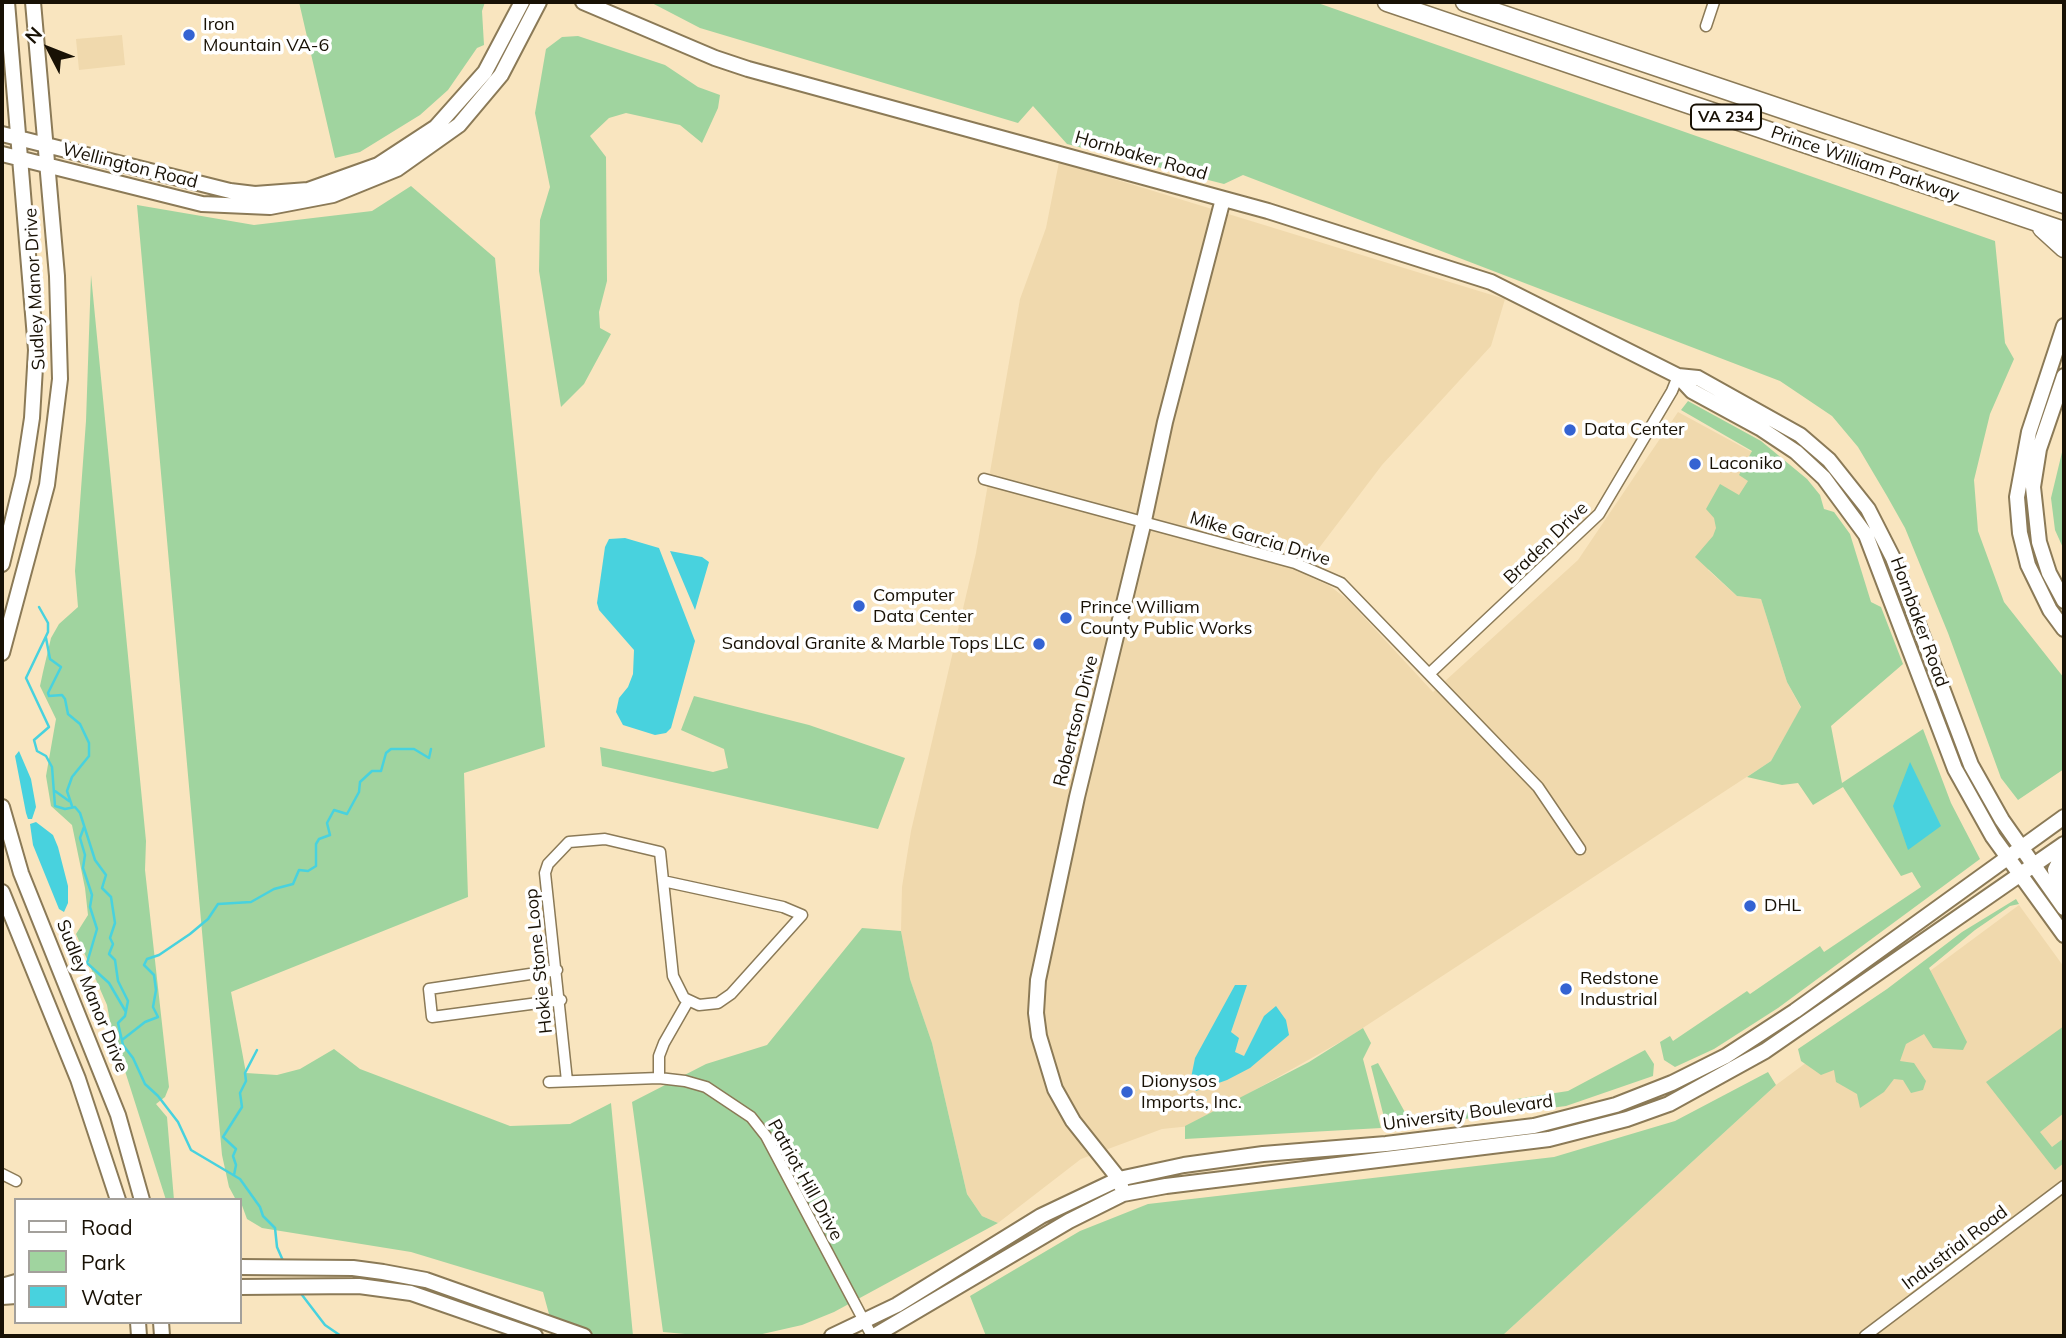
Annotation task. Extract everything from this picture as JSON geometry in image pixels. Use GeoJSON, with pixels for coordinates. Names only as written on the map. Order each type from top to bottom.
{"type":"FeatureCollection","features":[{"type":"Feature","properties":{"kind":"highway","name":"Prince William Parkway"},"geometry":{"type":"LineString","coordinates":[[1387,2],[2064,232]]}},
{"type":"Feature","properties":{"kind":"highway","name":"Prince William Parkway"},"geometry":{"type":"LineString","coordinates":[[1465,2],[2064,204]]}},
{"type":"Feature","properties":{"kind":"highway"},"geometry":{"type":"LineString","coordinates":[[2034,221],[2064,248]]}},
{"type":"Feature","properties":{"kind":"main road","name":"Sudley Manor Drive"},"geometry":{"type":"LineString","coordinates":[[2,564],[23,477],[34,386],[34,306],[7,2]]}},
{"type":"Feature","properties":{"kind":"main road","name":"Sudley Manor Drive"},"geometry":{"type":"LineString","coordinates":[[2,653],[38,526],[56,424],[60,327],[33,2]]}},
{"type":"Feature","properties":{"kind":"main road","name":"Wellington Road"},"geometry":{"type":"LineString","coordinates":[[2,134],[230,191],[280,194],[334,183],[396,155],[450,113],[496,55],[522,2]]}},
{"type":"Feature","properties":{"kind":"main road","name":"Wellington Road"},"geometry":{"type":"LineString","coordinates":[[2,153],[174,199],[230,206],[285,205],[357,187],[415,159],[459,125],[501,75],[540,2]]}},
{"type":"Feature","properties":{"kind":"main road","name":"Hornbaker Road"},"geometry":{"type":"LineString","coordinates":[[583,2],[715,58],[748,69],[1268,211],[1491,282],[1678,376],[1692,391],[1760,428],[1796,452],[1824,478],[1853,515],[1882,572],[1931,713],[1955,769],[2008,859],[2064,935]]}},
{"type":"Feature","properties":{"kind":"main road","name":"Robertson Drive"},"geometry":{"type":"LineString","coordinates":[[1123,1194],[1119,1179],[1073,1121],[1055,1089],[1044,1061],[1036,1013],[1038,980],[1077,797],[1193,304],[1223,199]]}},
{"type":"Feature","properties":{"kind":"main road"},"geometry":{"type":"LineString","coordinates":[[2064,326],[2029,432],[2021,466],[2018,516],[2026,555],[2036,585],[2064,629]]}},
{"type":"Feature","properties":{"kind":"main road","name":"Hornbaker Road"},"geometry":{"type":"LineString","coordinates":[[1678,376],[1698,378],[1800,435],[1829,460],[1868,509],[1894,558],[1962,746],[1981,786],[2064,907]]}},
{"type":"Feature","properties":{"kind":"main road"},"geometry":{"type":"LineString","coordinates":[[2064,376],[2034,473],[2033,515],[2041,551],[2064,601]]}},
{"type":"Feature","properties":{"kind":"main road"},"geometry":{"type":"LineString","coordinates":[[2026,555],[2041,551]]}},
{"type":"Feature","properties":{"kind":"main road","name":"Sudley Manor Drive"},"geometry":{"type":"LineString","coordinates":[[2,807],[21,873],[118,1115],[141,1198]]}},
{"type":"Feature","properties":{"kind":"main road","name":"University Boulevard"},"geometry":{"type":"LineString","coordinates":[[832,1336],[865,1322],[1041,1216],[1119,1179],[1184,1165],[1263,1154],[1386,1144],[1534,1126],[1616,1105],[1672,1083],[1737,1049],[2064,817]]}},
{"type":"Feature","properties":{"kind":"main road","name":"University Boulevard"},"geometry":{"type":"LineString","coordinates":[[873,1336],[1069,1221],[1123,1194],[1243,1176],[1530,1142],[1581,1133],[1681,1098],[1765,1051],[2064,844]]}},
{"type":"Feature","properties":{"kind":"main road"},"geometry":{"type":"LineString","coordinates":[[2064,851],[2055,870],[2064,907]]}},
{"type":"Feature","properties":{"kind":"main road"},"geometry":{"type":"LineString","coordinates":[[2,892],[78,1079],[117,1198]]}},
{"type":"Feature","properties":{"kind":"main road"},"geometry":{"type":"LineString","coordinates":[[242,1268],[353,1268],[426,1280],[584,1336]]}},
{"type":"Feature","properties":{"kind":"main road"},"geometry":{"type":"LineString","coordinates":[[242,1287],[359,1286],[411,1293],[535,1336]]}},
{"type":"Feature","properties":{"kind":"street"},"geometry":{"type":"LineString","coordinates":[[1706,26],[1714,2]]}},
{"type":"Feature","properties":{"kind":"street","name":"Braden Drive"},"geometry":{"type":"LineString","coordinates":[[1429,674],[1599,514],[1672,391],[1678,376]]}},
{"type":"Feature","properties":{"kind":"street","name":"Mike Garcia Drive"},"geometry":{"type":"LineString","coordinates":[[984,479],[1144,520],[1322,572],[1341,583],[1538,787],[1580,849]]}},
{"type":"Feature","properties":{"kind":"street","name":"Hokie Stone Loop"},"geometry":{"type":"LineString","coordinates":[[566,1081],[561,1000],[545,873],[548,864],[562,848],[575,840],[596,838],[660,852],[673,976],[681,994],[688,1001]]}},
{"type":"Feature","properties":{"kind":"street"},"geometry":{"type":"LineString","coordinates":[[659,1078],[659,1056],[688,1001],[705,1004],[723,1000],[802,915],[782,907],[663,881]]}},
{"type":"Feature","properties":{"kind":"street"},"geometry":{"type":"LineString","coordinates":[[557,970],[429,989],[432,1017],[561,1000]]}},
{"type":"Feature","properties":{"kind":"street","name":"Patriot Hill Drive"},"geometry":{"type":"LineString","coordinates":[[549,1082],[659,1078],[706,1087],[751,1117],[766,1136],[873,1336]]}},
{"type":"Feature","properties":{"kind":"street"},"geometry":{"type":"LineString","coordinates":[[2,1174],[16,1181]]}},
{"type":"Feature","properties":{"kind":"street","name":"Industrial Road"},"geometry":{"type":"LineString","coordinates":[[1865,1336],[2064,1186]]}},
{"type":"Feature","properties":{"kind":"shaded area"},"geometry":{"type":"Polygon","coordinates":[[[122,35],[125,65],[79,70],[76,39],[122,35]]]}},
{"type":"Feature","properties":{"kind":"shaded area"},"geometry":{"type":"Polygon","coordinates":[[[1059,162],[1505,299],[1491,346],[1382,465],[1313,556],[1306,575],[1330,586],[1348,600],[1433,692],[1578,560],[1678,412],[1772,463],[1708,570],[1737,596],[1761,599],[1787,682],[1801,708],[1771,761],[1349,1037],[1191,1126],[1162,1129],[1081,1159],[998,1223],[982,1216],[967,1194],[932,1043],[910,979],[901,931],[902,887],[911,831],[976,553],[1020,299],[1046,228],[1059,162]]]}},
{"type":"Feature","properties":{"kind":"shaded area"},"geometry":{"type":"Polygon","coordinates":[[[2019,905],[2064,967],[2064,1336],[1502,1336],[1776,1085],[2019,905]]]}},
{"type":"Feature","properties":{"kind":"green space"},"geometry":{"type":"Polygon","coordinates":[[[299,2],[485,2],[482,11],[484,45],[477,48],[448,90],[420,115],[360,152],[335,158],[299,2]]]}},
{"type":"Feature","properties":{"kind":"green space"},"geometry":{"type":"Polygon","coordinates":[[[650,2],[1315,2],[1995,241],[2005,343],[2014,359],[1990,414],[1974,480],[1978,531],[2004,602],[2064,678],[2064,769],[2018,800],[2001,778],[1948,633],[1905,528],[1858,447],[1832,416],[1780,381],[1243,175],[1224,184],[1067,144],[1033,106],[1018,123],[700,28],[650,2]]]}},
{"type":"Feature","properties":{"kind":"green space"},"geometry":{"type":"Polygon","coordinates":[[[578,36],[665,65],[698,87],[720,95],[718,108],[702,143],[680,125],[626,113],[609,118],[590,136],[606,157],[607,281],[599,312],[600,328],[611,334],[584,384],[561,407],[539,271],[540,220],[550,187],[535,113],[546,49],[562,37],[578,36]]]}},
{"type":"Feature","properties":{"kind":"green space"},"geometry":{"type":"Polygon","coordinates":[[[411,186],[495,258],[545,747],[464,773],[468,897],[231,992],[246,1073],[277,1075],[300,1069],[334,1049],[360,1069],[510,1126],[570,1124],[611,1103],[633,1336],[555,1336],[543,1292],[411,1252],[262,1228],[247,1219],[242,1198],[235,1198],[229,1187],[222,1155],[137,205],[254,225],[372,211],[411,186]]]}},
{"type":"Feature","properties":{"kind":"green space"},"geometry":{"type":"Polygon","coordinates":[[[91,275],[146,841],[145,870],[169,1087],[165,1097],[156,1104],[167,1117],[174,1198],[165,1198],[111,1027],[107,1005],[76,934],[88,915],[85,888],[72,825],[51,806],[46,776],[56,719],[40,686],[51,638],[59,624],[78,607],[75,571],[86,421],[91,275]]]}},
{"type":"Feature","properties":{"kind":"green space"},"geometry":{"type":"Polygon","coordinates":[[[1688,401],[1761,441],[1807,479],[1820,495],[1824,509],[1834,512],[1850,534],[1871,602],[1881,607],[1903,664],[1831,726],[1842,783],[1923,729],[1951,803],[1980,859],[1778,1008],[1714,1049],[1675,1067],[1664,1060],[1660,1042],[1670,1036],[1673,1041],[1747,991],[1750,994],[1820,946],[1824,952],[1921,887],[1912,872],[1901,876],[1843,787],[1813,805],[1798,783],[1782,785],[1747,777],[1771,761],[1801,707],[1787,682],[1761,599],[1737,596],[1695,557],[1713,536],[1716,528],[1714,518],[1706,509],[1720,484],[1739,495],[1748,481],[1739,475],[1752,451],[1681,410],[1688,401]]]}},
{"type":"Feature","properties":{"kind":"green space"},"geometry":{"type":"Polygon","coordinates":[[[2064,444],[2064,550],[2055,530],[2051,498],[2064,444]]]}},
{"type":"Feature","properties":{"kind":"green space"},"geometry":{"type":"Polygon","coordinates":[[[1808,455],[1826,468],[1859,503],[1893,568],[1932,682],[1883,562],[1808,455]]]}},
{"type":"Feature","properties":{"kind":"green space"},"geometry":{"type":"Polygon","coordinates":[[[694,696],[809,725],[905,758],[878,829],[602,766],[600,747],[713,772],[728,768],[724,749],[681,730],[694,696]]]}},
{"type":"Feature","properties":{"kind":"green space"},"geometry":{"type":"Polygon","coordinates":[[[2016,899],[2019,904],[2010,906],[1975,930],[1929,968],[1967,1042],[1963,1050],[1933,1048],[1924,1034],[1906,1044],[1900,1061],[1914,1063],[1926,1081],[1923,1090],[1911,1093],[1903,1080],[1894,1079],[1884,1092],[1860,1108],[1857,1094],[1836,1082],[1834,1070],[1821,1075],[1801,1061],[1798,1049],[1887,989],[1962,932],[2016,899]]]}},
{"type":"Feature","properties":{"kind":"green space"},"geometry":{"type":"Polygon","coordinates":[[[862,928],[901,931],[910,979],[932,1043],[967,1194],[982,1216],[998,1223],[834,1312],[802,1325],[758,1335],[707,1336],[663,1332],[632,1102],[706,1064],[767,1045],[862,928]]]}},
{"type":"Feature","properties":{"kind":"green space"},"geometry":{"type":"Polygon","coordinates":[[[2064,1026],[2064,1113],[2040,1132],[2052,1147],[2064,1138],[2064,1163],[2055,1170],[1986,1082],[2064,1026]]]}},
{"type":"Feature","properties":{"kind":"green space"},"geometry":{"type":"Polygon","coordinates":[[[1363,1028],[1371,1043],[1363,1059],[1381,1128],[1185,1139],[1185,1126],[1309,1062],[1363,1028]]]}},
{"type":"Feature","properties":{"kind":"green space"},"geometry":{"type":"Polygon","coordinates":[[[1645,1050],[1654,1064],[1653,1076],[1566,1106],[1387,1129],[1371,1066],[1378,1063],[1407,1116],[1568,1091],[1645,1050]]]}},
{"type":"Feature","properties":{"kind":"green space"},"geometry":{"type":"Polygon","coordinates":[[[1768,1072],[1776,1085],[1502,1336],[986,1336],[970,1296],[1080,1231],[1148,1204],[1554,1157],[1675,1121],[1768,1072]]]}},
{"type":"Feature","properties":{"kind":"water"},"geometry":{"type":"Polygon","coordinates":[[[625,538],[659,548],[695,641],[671,728],[666,733],[655,735],[623,725],[616,712],[619,698],[628,687],[633,674],[634,650],[599,610],[597,603],[605,547],[609,539],[625,538]]]}},
{"type":"Feature","properties":{"kind":"water"},"geometry":{"type":"Polygon","coordinates":[[[670,551],[702,557],[709,562],[695,610],[670,551]]]}},
{"type":"Feature","properties":{"kind":"water"},"geometry":{"type":"Polygon","coordinates":[[[19,751],[31,779],[36,807],[32,819],[28,819],[26,813],[15,756],[19,751]]]}},
{"type":"Feature","properties":{"kind":"water"},"geometry":{"type":"Polygon","coordinates":[[[1910,762],[1941,826],[1908,850],[1893,806],[1910,762]]]}},
{"type":"Feature","properties":{"kind":"water"},"geometry":{"type":"Polygon","coordinates":[[[36,822],[53,835],[58,847],[68,886],[68,903],[64,912],[59,909],[33,845],[30,824],[36,822]]]}},
{"type":"Feature","properties":{"kind":"water"},"geometry":{"type":"Polygon","coordinates":[[[1235,985],[1247,985],[1231,1032],[1239,1038],[1235,1052],[1244,1056],[1264,1016],[1276,1006],[1286,1020],[1289,1035],[1250,1068],[1196,1091],[1190,1083],[1195,1058],[1235,985]]]}},
{"type":"Feature","properties":{"kind":"waterway"},"geometry":{"type":"LineString","coordinates":[[39,607],[48,623],[48,632],[26,678],[49,727],[34,740],[37,751],[46,756],[52,767],[55,806],[65,809],[75,807],[80,813],[95,860],[106,875],[102,888],[111,897],[115,923],[109,954],[115,960],[118,981],[128,1001],[125,1016],[118,1023],[123,1045],[133,1058],[145,1084],[178,1122],[191,1150],[240,1179],[260,1207],[263,1216],[275,1228],[277,1247],[284,1263]]}},
{"type":"Feature","properties":{"kind":"waterway"},"geometry":{"type":"LineString","coordinates":[[46,638],[50,659],[61,667],[49,696],[62,695],[68,714],[80,724],[89,743],[89,756],[72,777],[67,791],[72,806]]}},
{"type":"Feature","properties":{"kind":"waterway"},"geometry":{"type":"LineString","coordinates":[[122,1040],[145,1022],[158,1017],[153,1007],[156,990],[154,975],[144,965],[147,959],[159,955],[190,934],[208,919],[218,904],[251,902],[274,889],[293,884],[299,870],[308,871],[316,866],[316,844],[319,839],[330,835],[327,823],[334,810],[347,814],[359,792],[360,782],[372,771],[381,771],[386,753],[391,749],[414,749],[429,758],[431,749]]}},
{"type":"Feature","properties":{"kind":"waterway"},"geometry":{"type":"LineString","coordinates":[[55,791],[69,801]]}},
{"type":"Feature","properties":{"kind":"waterway"},"geometry":{"type":"LineString","coordinates":[[84,827],[80,838],[85,855],[83,868],[92,895],[90,907],[97,929],[87,963],[109,983],[126,1012]]}},
{"type":"Feature","properties":{"kind":"waterway"},"geometry":{"type":"LineString","coordinates":[[234,1175],[236,1165],[233,1156],[236,1149],[223,1137],[242,1107],[240,1093],[246,1081],[245,1073],[257,1050]]}},
{"type":"Feature","properties":{"kind":"waterway"},"geometry":{"type":"LineString","coordinates":[[299,1291],[325,1325],[341,1336]]}},
{"type":"Feature","properties":{"kind":"place","name":"Iron Mountain VA-6"},"geometry":{"type":"Point","coordinates":[189,35]}},
{"type":"Feature","properties":{"kind":"place","name":"Data Center"},"geometry":{"type":"Point","coordinates":[1570,430]}},
{"type":"Feature","properties":{"kind":"place","name":"Laconiko"},"geometry":{"type":"Point","coordinates":[1695,464]}},
{"type":"Feature","properties":{"kind":"place","name":"Computer Data Center"},"geometry":{"type":"Point","coordinates":[859,606]}},
{"type":"Feature","properties":{"kind":"place","name":"Prince William County Public Works"},"geometry":{"type":"Point","coordinates":[1066,618]}},
{"type":"Feature","properties":{"kind":"place","name":"Sandoval Granite & Marble Tops LLC"},"geometry":{"type":"Point","coordinates":[1039,644]}},
{"type":"Feature","properties":{"kind":"place","name":"DHL"},"geometry":{"type":"Point","coordinates":[1750,906]}},
{"type":"Feature","properties":{"kind":"place","name":"Redstone Industrial"},"geometry":{"type":"Point","coordinates":[1566,989]}},
{"type":"Feature","properties":{"kind":"place","name":"Dionysos Imports, Inc."},"geometry":{"type":"Point","coordinates":[1127,1092]}}]}
